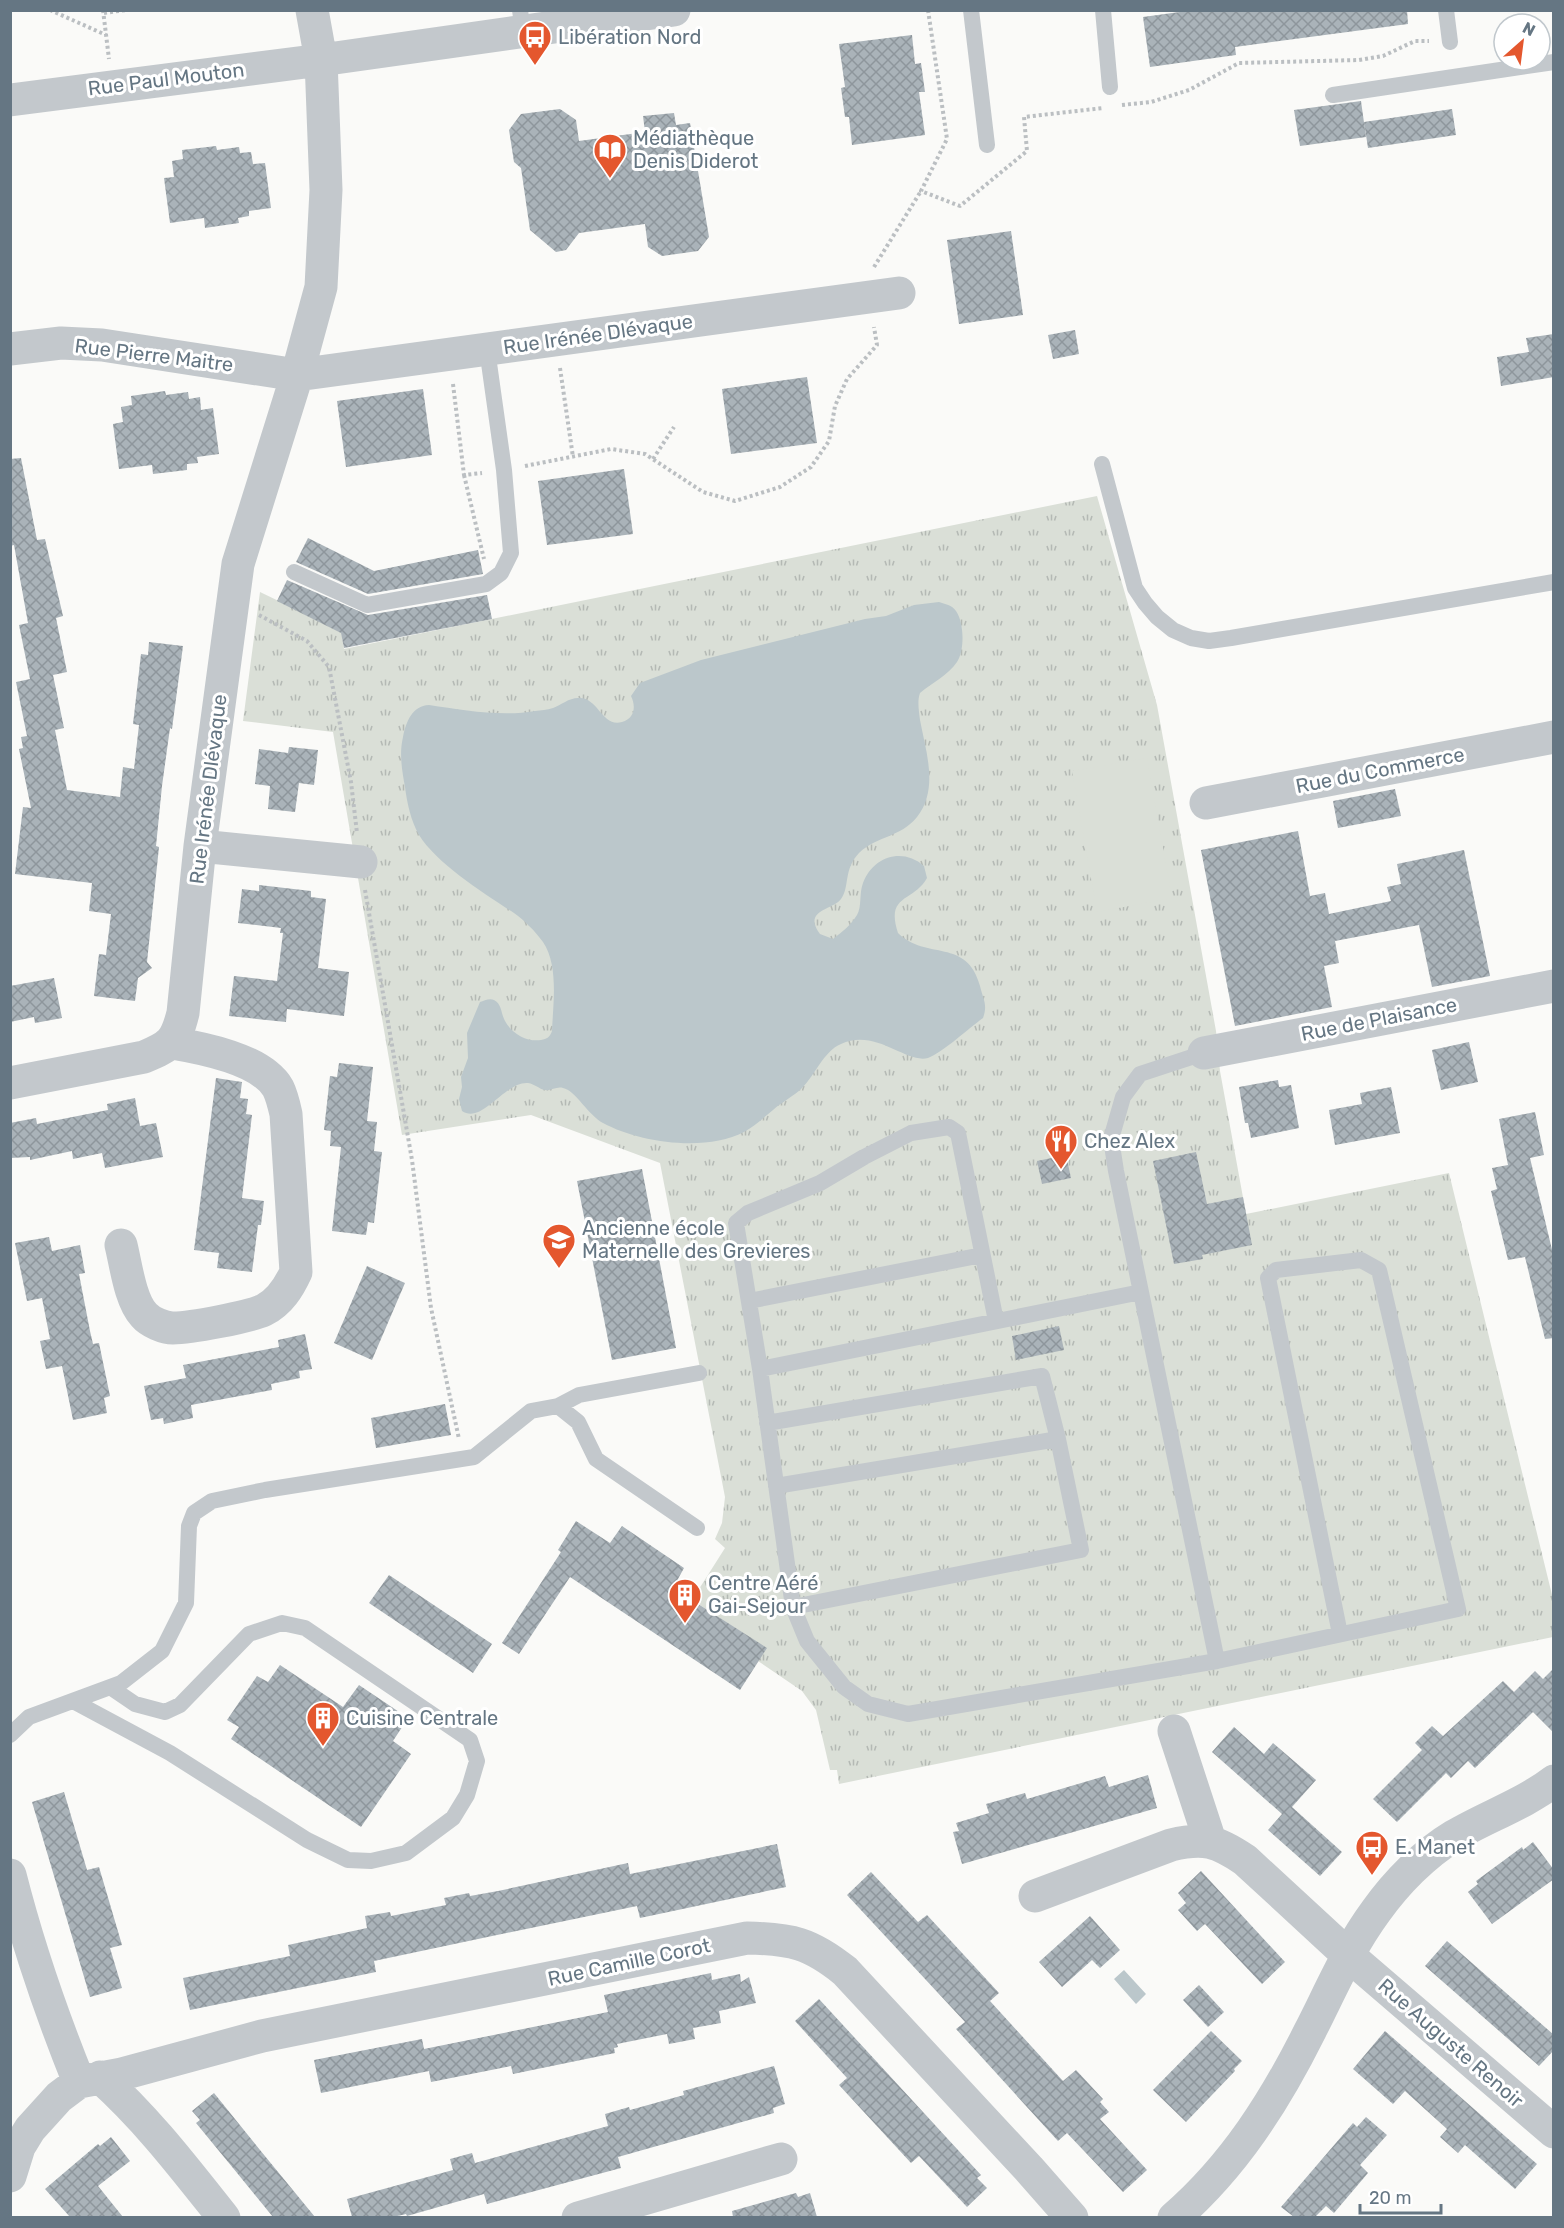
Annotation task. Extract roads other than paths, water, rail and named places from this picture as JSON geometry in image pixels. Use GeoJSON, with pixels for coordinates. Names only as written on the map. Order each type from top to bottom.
{"type":"FeatureCollection","features":[{"type":"Feature","properties":{"kind":"street","name":"Rue Irénée Dlévaque"},"geometry":{"type":"LineString","coordinates":[[172,1043],[183,1013],[200,846],[232,602],[246,535],[297,375],[321,287],[326,190],[321,60],[312,10]]}},
{"type":"Feature","properties":{"kind":"street","name":"Rue Paul Mouton"},"geometry":{"type":"LineString","coordinates":[[10,100],[321,60],[522,21],[674,10]]}},
{"type":"Feature","properties":{"kind":"street","name":"Rue Irénée Dlévaque"},"geometry":{"type":"LineString","coordinates":[[297,375],[885,295]]}},
{"type":"Feature","properties":{"kind":"street","name":"Rue Pierre Maitre"},"geometry":{"type":"LineString","coordinates":[[10,349],[60,343],[102,345],[297,375]]}},
{"type":"Feature","properties":{"kind":"street","name":"Rue du Commerce"},"geometry":{"type":"LineString","coordinates":[[1206,802],[1554,736]]}},
{"type":"Feature","properties":{"kind":"street"},"geometry":{"type":"LineString","coordinates":[[200,846],[361,862]]}},
{"type":"Feature","properties":{"kind":"street","name":"Rue de Plaisance"},"geometry":{"type":"LineString","coordinates":[[1204,1053],[1554,986]]}},
{"type":"Feature","properties":{"kind":"street"},"geometry":{"type":"LineString","coordinates":[[10,1083],[144,1057],[172,1043],[202,1048],[231,1057],[256,1068],[277,1086],[286,1114],[296,1272],[289,1287],[279,1299],[264,1310],[243,1316],[172,1328],[158,1324],[145,1316],[136,1303],[121,1245]]}},
{"type":"Feature","properties":{"kind":"street"},"geometry":{"type":"LineString","coordinates":[[1035,1896],[1171,1845],[1192,1840],[1210,1841],[1174,1731]]}},
{"type":"Feature","properties":{"kind":"street"},"geometry":{"type":"LineString","coordinates":[[1174,2217],[1215,2179],[1269,2107],[1311,2030],[1348,1954],[1376,1911],[1398,1884],[1425,1857],[1452,1837],[1554,1781]]}},
{"type":"Feature","properties":{"kind":"street","name":"Rue Auguste Renoir"},"geometry":{"type":"LineString","coordinates":[[1210,1841],[1226,1847],[1245,1860],[1348,1954],[1554,2132]]}},
{"type":"Feature","properties":{"kind":"street"},"geometry":{"type":"LineString","coordinates":[[10,1875],[14,1909],[61,2038],[90,2080],[128,2102],[224,2217]]}},
{"type":"Feature","properties":{"kind":"street","name":"Rue Camille Corot"},"geometry":{"type":"LineString","coordinates":[[10,2176],[19,2147],[30,2129],[59,2097],[90,2080],[122,2074],[273,2033],[747,1938],[774,1938],[798,1943],[822,1953],[845,1971],[1072,2217]]}},
{"type":"Feature","properties":{"kind":"street"},"geometry":{"type":"LineString","coordinates":[[597,2215],[781,2159]]}},
{"type":"Feature","properties":{"kind":"lane"},"geometry":{"type":"LineString","coordinates":[[971,10],[987,145]]}},
{"type":"Feature","properties":{"kind":"lane"},"geometry":{"type":"LineString","coordinates":[[1103,10],[1110,87]]}},
{"type":"Feature","properties":{"kind":"lane"},"geometry":{"type":"LineString","coordinates":[[1446,10],[1450,42]]}},
{"type":"Feature","properties":{"kind":"lane"},"geometry":{"type":"LineString","coordinates":[[1333,95],[1554,62]]}},
{"type":"Feature","properties":{"kind":"lane"},"geometry":{"type":"LineString","coordinates":[[294,572],[367,605],[486,584],[501,573],[511,554],[504,470],[487,349]]}},
{"type":"Feature","properties":{"kind":"lane"},"geometry":{"type":"LineString","coordinates":[[1102,464],[1135,588],[1157,617],[1173,630],[1191,638],[1209,641],[1232,638],[1554,582]]}},
{"type":"Feature","properties":{"kind":"lane"},"geometry":{"type":"LineString","coordinates":[[1204,1053],[1140,1074],[1123,1097],[1111,1139],[1217,1661]]}},
{"type":"Feature","properties":{"kind":"lane"},"geometry":{"type":"LineString","coordinates":[[996,1321],[958,1133],[949,1127],[911,1133],[820,1183],[748,1213],[736,1223],[760,1369],[793,1607],[807,1641],[844,1687],[868,1704],[908,1714],[1217,1661],[1458,1609],[1379,1270],[1361,1260],[1276,1270],[1268,1278],[1340,1634]]}},
{"type":"Feature","properties":{"kind":"lane"},"geometry":{"type":"LineString","coordinates":[[749,1301],[982,1254]]}},
{"type":"Feature","properties":{"kind":"lane"},"geometry":{"type":"LineString","coordinates":[[760,1369],[1141,1292]]}},
{"type":"Feature","properties":{"kind":"lane"},"geometry":{"type":"LineString","coordinates":[[10,1736],[29,1717],[121,1683],[162,1650],[186,1603],[189,1526],[194,1513],[212,1501],[265,1490],[474,1457],[531,1411],[558,1407],[579,1395],[699,1374]]}},
{"type":"Feature","properties":{"kind":"lane"},"geometry":{"type":"LineString","coordinates":[[767,1423],[1042,1376],[1058,1439],[1081,1550],[793,1607]]}},
{"type":"Feature","properties":{"kind":"lane"},"geometry":{"type":"LineString","coordinates":[[558,1407],[578,1422],[596,1459],[698,1528]]}},
{"type":"Feature","properties":{"kind":"lane"},"geometry":{"type":"LineString","coordinates":[[776,1485],[1058,1439]]}},
{"type":"Feature","properties":{"kind":"lane"},"geometry":{"type":"LineString","coordinates":[[73,1701],[170,1753],[307,1840],[348,1860],[371,1860],[406,1853],[453,1818],[467,1796],[477,1761],[470,1740],[305,1628],[282,1623],[249,1634],[180,1705],[165,1712],[135,1704],[110,1687]]}},
{"type":"Feature","properties":{"kind":"place","name":"Libération Nord"},"geometry":{"type":"Point","coordinates":[535,66]}},
{"type":"Feature","properties":{"kind":"place","name":"Médiathèque Denis Diderot"},"geometry":{"type":"Point","coordinates":[610,179]}},
{"type":"Feature","properties":{"kind":"place","name":"Chez Alex"},"geometry":{"type":"Point","coordinates":[1061,1170]}},
{"type":"Feature","properties":{"kind":"place","name":"Ancienne école Maternelle des Grevieres"},"geometry":{"type":"Point","coordinates":[559,1269]}},
{"type":"Feature","properties":{"kind":"place","name":"Centre Aéré Gai-Sejour"},"geometry":{"type":"Point","coordinates":[685,1624]}},
{"type":"Feature","properties":{"kind":"place","name":"Cuisine Centrale"},"geometry":{"type":"Point","coordinates":[323,1747]}},
{"type":"Feature","properties":{"kind":"place","name":"E. Manet"},"geometry":{"type":"Point","coordinates":[1372,1876]}}]}
